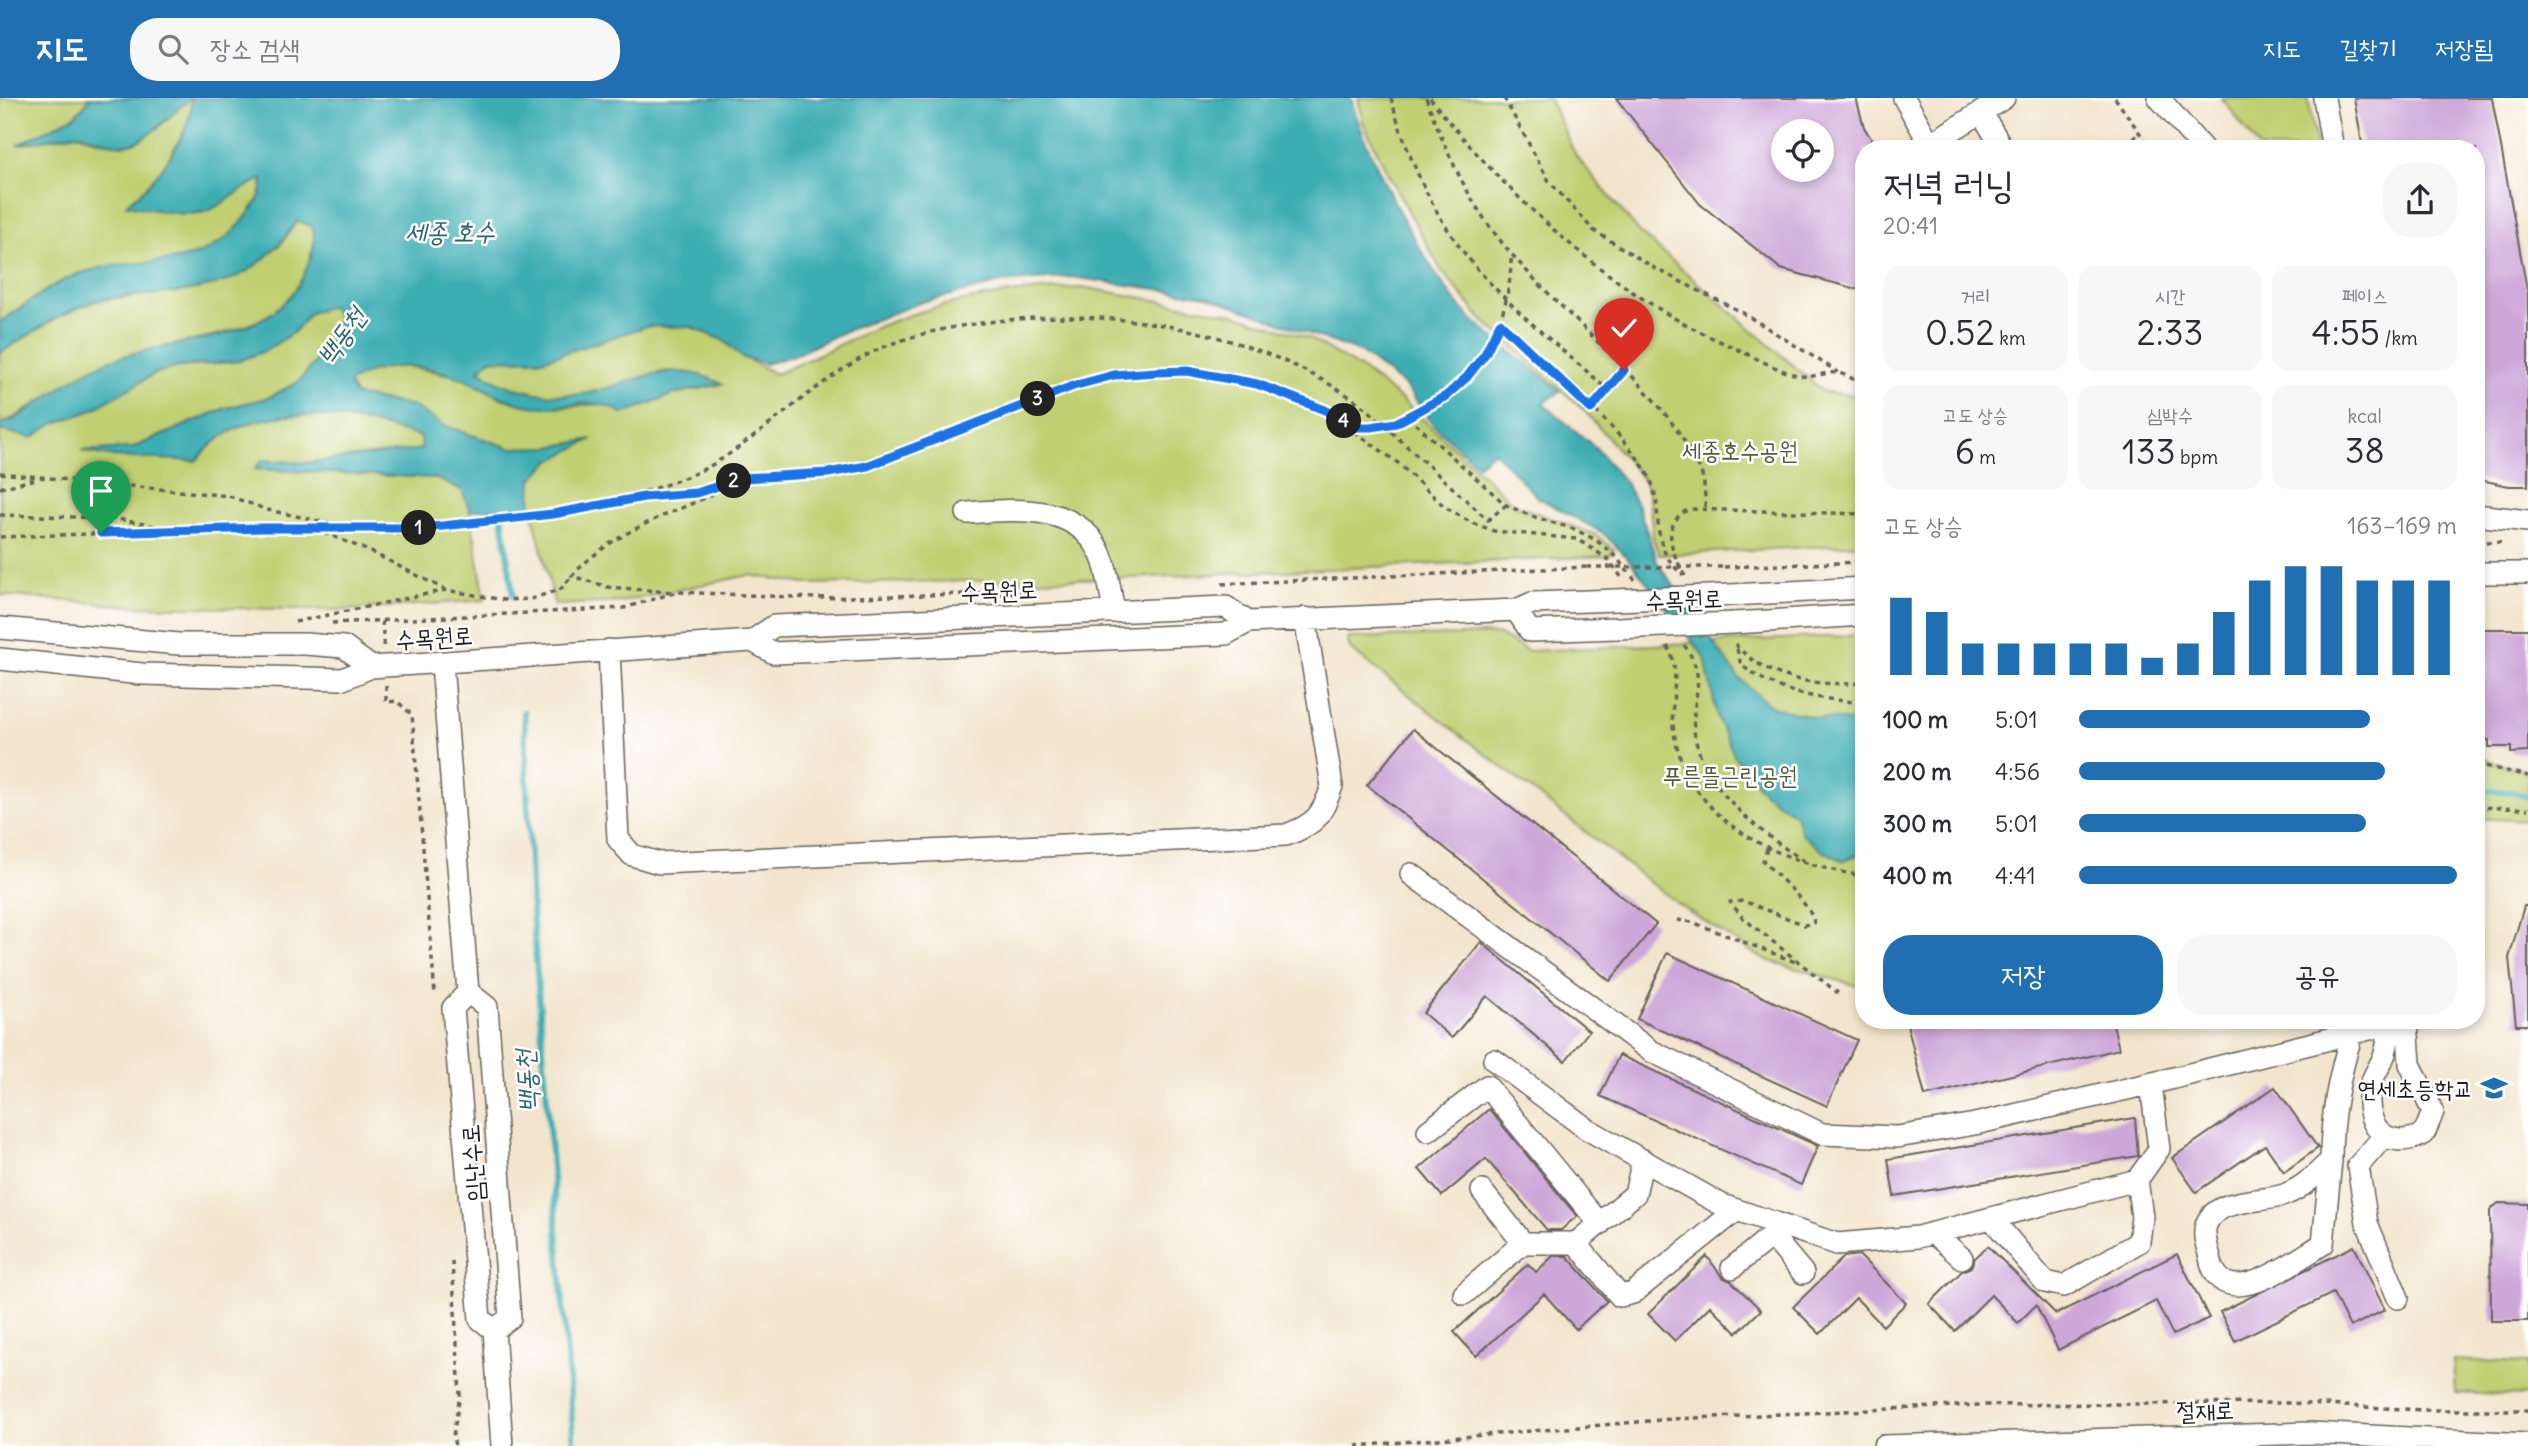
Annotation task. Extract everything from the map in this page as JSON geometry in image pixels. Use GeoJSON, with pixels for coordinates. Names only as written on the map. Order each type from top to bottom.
{"type":"FeatureCollection","features":[{"type":"Feature","properties":{"kind":"street"},"geometry":{"type":"LineString","coordinates":[[1904,98],[1923,140]]}},
{"type":"Feature","properties":{"kind":"street"},"geometry":{"type":"LineString","coordinates":[[1936,140],[2004,98]]}},
{"type":"Feature","properties":{"kind":"street"},"geometry":{"type":"LineString","coordinates":[[2160,98],[2195,140]]}},
{"type":"Feature","properties":{"kind":"street"},"geometry":{"type":"LineString","coordinates":[[2324,98],[2331,140]]}},
{"type":"Feature","properties":{"kind":"street"},"geometry":{"type":"LineString","coordinates":[[1981,112],[1998,140]]}},
{"type":"Feature","properties":{"kind":"street"},"geometry":{"type":"LineString","coordinates":[[967,513],[1029,509],[1055,513],[1074,525],[1087,536],[1104,562],[1114,612]]}},
{"type":"Feature","properties":{"kind":"street"},"geometry":{"type":"LineString","coordinates":[[2485,516],[2528,522]]}},
{"type":"Feature","properties":{"kind":"street"},"geometry":{"type":"LineString","coordinates":[[2485,573],[2528,573]]}},
{"type":"Feature","properties":{"kind":"street","name":"수목원로"},"geometry":{"type":"LineString","coordinates":[[752,640],[774,653],[1226,634],[1248,622],[1516,610],[1532,603],[1619,589],[1731,595],[1855,588]]}},
{"type":"Feature","properties":{"kind":"street","name":"수목원로"},"geometry":{"type":"LineString","coordinates":[[0,659],[142,674],[343,679],[371,667],[752,640],[774,626],[1226,607],[1248,622]]}},
{"type":"Feature","properties":{"kind":"street","name":"수목원로"},"geometry":{"type":"LineString","coordinates":[[1516,610],[1530,631],[1734,624],[1855,616]]}},
{"type":"Feature","properties":{"kind":"street"},"geometry":{"type":"LineString","coordinates":[[609,650],[618,839],[632,855],[659,863],[1272,836],[1286,835],[1310,826],[1325,808],[1332,786],[1305,618]]}},
{"type":"Feature","properties":{"kind":"street","name":"수목원로"},"geometry":{"type":"LineString","coordinates":[[0,628],[179,644],[305,644],[344,647],[371,667]]}},
{"type":"Feature","properties":{"kind":"street"},"geometry":{"type":"LineString","coordinates":[[442,664],[468,992]]}},
{"type":"Feature","properties":{"kind":"street"},"geometry":{"type":"LineString","coordinates":[[1411,874],[1651,1051],[1822,1133],[1897,1137],[1975,1124],[2151,1084],[2366,1029]]}},
{"type":"Feature","properties":{"kind":"street","name":"임난수로"},"geometry":{"type":"LineString","coordinates":[[494,1330],[510,1318],[487,1007],[468,992],[453,1008],[481,1319],[494,1330],[502,1446]]}},
{"type":"Feature","properties":{"kind":"street"},"geometry":{"type":"LineString","coordinates":[[2393,1029],[2385,1054],[2371,1083],[2371,1112],[2377,1129],[2384,1136],[2390,1140],[2410,1141],[2424,1134],[2433,1112],[2410,1064],[2398,1029]]}},
{"type":"Feature","properties":{"kind":"street"},"geometry":{"type":"LineString","coordinates":[[2331,1160],[2309,1182],[2284,1195],[2221,1208],[2206,1223],[2205,1236],[2214,1274],[2229,1285],[2250,1286],[2323,1244],[2331,1160],[2331,1120],[2338,1082],[2352,1033]]}},
{"type":"Feature","properties":{"kind":"street"},"geometry":{"type":"LineString","coordinates":[[1494,1060],[1587,1129],[1722,1205],[1777,1231],[1837,1244],[1933,1233],[2137,1180],[2159,1149],[2151,1084]]}},
{"type":"Feature","properties":{"kind":"street"},"geometry":{"type":"LineString","coordinates":[[1428,1130],[1486,1086],[1600,1224]]}},
{"type":"Feature","properties":{"kind":"street"},"geometry":{"type":"LineString","coordinates":[[2384,1136],[2358,1166],[2367,1223],[2398,1298]]}},
{"type":"Feature","properties":{"kind":"street"},"geometry":{"type":"LineString","coordinates":[[1464,1294],[1523,1243],[1576,1242],[1635,1194],[1643,1160]]}},
{"type":"Feature","properties":{"kind":"street"},"geometry":{"type":"LineString","coordinates":[[1992,1219],[2045,1282],[2064,1286],[2139,1242],[2142,1217],[2137,1180]]}},
{"type":"Feature","properties":{"kind":"street"},"geometry":{"type":"LineString","coordinates":[[1482,1192],[1523,1243]]}},
{"type":"Feature","properties":{"kind":"street"},"geometry":{"type":"LineString","coordinates":[[1576,1242],[1620,1296],[1633,1293],[1737,1210]]}},
{"type":"Feature","properties":{"kind":"street"},"geometry":{"type":"LineString","coordinates":[[1732,1268],[1777,1231]]}},
{"type":"Feature","properties":{"kind":"street"},"geometry":{"type":"LineString","coordinates":[[1777,1231],[1803,1273]]}},
{"type":"Feature","properties":{"kind":"street"},"geometry":{"type":"LineString","coordinates":[[1933,1233],[1962,1258]]}},
{"type":"Feature","properties":{"kind":"street","name":"절재로"},"geometry":{"type":"LineString","coordinates":[[1884,1446],[2310,1433],[2528,1444]]}},
{"type":"Feature","properties":{"kind":"path"},"geometry":{"type":"LineString","coordinates":[[1391,98],[1414,164],[1443,223],[1473,264],[1607,389]]}},
{"type":"Feature","properties":{"kind":"path"},"geometry":{"type":"LineString","coordinates":[[1428,98],[1464,184],[1492,230],[1511,254],[1624,370],[1671,424],[1697,463],[1705,485],[1705,509]]}},
{"type":"Feature","properties":{"kind":"path"},"geometry":{"type":"LineString","coordinates":[[1428,98],[1492,172],[1570,244],[1608,273],[1686,324],[1728,346],[1802,376],[1839,373]]}},
{"type":"Feature","properties":{"kind":"path"},"geometry":{"type":"LineString","coordinates":[[1504,98],[1527,146],[1549,181],[1592,230],[1656,269],[1743,313],[1839,373],[1855,380]]}},
{"type":"Feature","properties":{"kind":"path"},"geometry":{"type":"LineString","coordinates":[[2115,98],[2144,140]]}},
{"type":"Feature","properties":{"kind":"path"},"geometry":{"type":"LineString","coordinates":[[2134,140],[2138,131]]}},
{"type":"Feature","properties":{"kind":"path"},"geometry":{"type":"LineString","coordinates":[[1352,427],[1383,425],[1418,412],[1446,396],[1467,377],[1485,354],[1499,325],[1508,299],[1511,254]]}},
{"type":"Feature","properties":{"kind":"path"},"geometry":{"type":"LineString","coordinates":[[614,502],[675,481],[722,460],[802,397],[871,353],[924,334],[964,324],[1039,316],[1115,318],[1190,329],[1251,346],[1360,403],[1488,520],[1506,505]]}},
{"type":"Feature","properties":{"kind":"path"},"geometry":{"type":"LineString","coordinates":[[1499,325],[1591,409],[1628,447],[1646,472],[1654,490],[1660,541],[1668,562],[1685,576]]}},
{"type":"Feature","properties":{"kind":"path"},"geometry":{"type":"LineString","coordinates":[[1591,409],[1624,370]]}},
{"type":"Feature","properties":{"kind":"path"},"geometry":{"type":"LineString","coordinates":[[0,537],[175,530],[446,526],[553,514],[614,502],[696,493],[744,478],[828,473],[867,466],[1073,386],[1128,374],[1187,371],[1257,384],[1325,410],[1352,427],[1398,463],[1445,507],[1470,522],[1494,531],[1577,539],[1608,559],[1619,589]]}},
{"type":"Feature","properties":{"kind":"path"},"geometry":{"type":"LineString","coordinates":[[0,473],[229,496],[268,510],[347,527]]}},
{"type":"Feature","properties":{"kind":"path"},"geometry":{"type":"LineString","coordinates":[[0,488],[41,477]]}},
{"type":"Feature","properties":{"kind":"path"},"geometry":{"type":"LineString","coordinates":[[311,527],[369,551],[446,590],[503,600],[531,599],[561,589],[604,544],[744,478]]}},
{"type":"Feature","properties":{"kind":"path"},"geometry":{"type":"LineString","coordinates":[[0,515],[111,518],[175,530]]}},
{"type":"Feature","properties":{"kind":"path"},"geometry":{"type":"LineString","coordinates":[[2485,541],[2515,542]]}},
{"type":"Feature","properties":{"kind":"path"},"geometry":{"type":"LineString","coordinates":[[1218,584],[1587,568],[1855,562]]}},
{"type":"Feature","properties":{"kind":"path"},"geometry":{"type":"LineString","coordinates":[[572,576],[608,587],[816,598],[1043,592]]}},
{"type":"Feature","properties":{"kind":"path"},"geometry":{"type":"LineString","coordinates":[[284,625],[446,590]]}},
{"type":"Feature","properties":{"kind":"path"},"geometry":{"type":"LineString","coordinates":[[482,617],[624,608],[677,592]]}},
{"type":"Feature","properties":{"kind":"path"},"geometry":{"type":"LineString","coordinates":[[1664,642],[1671,653],[1675,677],[1672,716],[1676,745],[1686,771],[1730,826],[1767,849],[1829,871],[1855,875]]}},
{"type":"Feature","properties":{"kind":"path"},"geometry":{"type":"LineString","coordinates":[[1737,647],[1741,665],[1764,682],[1799,696],[1855,702]]}},
{"type":"Feature","properties":{"kind":"path"},"geometry":{"type":"LineString","coordinates":[[2485,766],[2528,776]]}},
{"type":"Feature","properties":{"kind":"path"},"geometry":{"type":"LineString","coordinates":[[2485,807],[2528,809]]}},
{"type":"Feature","properties":{"kind":"path"},"geometry":{"type":"LineString","coordinates":[[1767,849],[1763,861],[1803,904],[1814,922],[1805,925],[1743,901],[1730,902],[1743,918],[1839,993]]}},
{"type":"Feature","properties":{"kind":"path"},"geometry":{"type":"LineString","coordinates":[[1677,919],[1692,922],[1800,963]]}},
{"type":"Feature","properties":{"kind":"path"},"geometry":{"type":"LineString","coordinates":[[1356,1446],[1672,1419],[1978,1405],[2288,1404],[2423,1410],[2528,1410]]}},
{"type":"Feature","properties":{"kind":"green space"},"geometry":{"type":"Polygon","coordinates":[[[0,98],[90,98],[75,116],[20,144],[77,134],[100,142],[158,128],[175,109],[192,98],[190,122],[155,181],[142,193],[229,199],[248,184],[263,179],[260,195],[246,217],[228,236],[210,248],[171,260],[84,272],[51,287],[0,322],[0,98]]]}},
{"type":"Feature","properties":{"kind":"green space","name":"세종호수공원"},"geometry":{"type":"Polygon","coordinates":[[[1358,98],[1549,98],[1576,156],[1639,232],[1824,392],[1855,395],[1855,544],[1659,555],[1653,538],[1649,496],[1644,480],[1585,411],[1481,319],[1441,270],[1388,174],[1363,122],[1358,98]]]}},
{"type":"Feature","properties":{"kind":"green space"},"geometry":{"type":"Polygon","coordinates":[[[2222,98],[2308,98],[2315,140],[2253,140],[2222,98]]]}},
{"type":"Feature","properties":{"kind":"green space"},"geometry":{"type":"Polygon","coordinates":[[[298,220],[312,226],[313,251],[295,291],[277,309],[233,330],[157,349],[78,380],[0,424],[0,353],[62,315],[96,301],[136,296],[280,246],[298,220]]]}},
{"type":"Feature","properties":{"kind":"green space"},"geometry":{"type":"Polygon","coordinates":[[[1087,288],[1234,314],[1309,338],[1363,370],[1401,399],[1515,505],[1596,535],[1614,550],[1609,556],[1130,578],[805,584],[749,575],[620,602],[555,605],[531,506],[531,479],[550,461],[589,440],[551,447],[510,448],[443,425],[412,406],[355,395],[349,383],[367,371],[400,365],[460,377],[503,399],[556,407],[608,404],[623,414],[674,394],[721,384],[669,371],[597,391],[566,395],[520,389],[479,371],[490,359],[542,360],[647,326],[691,327],[723,340],[742,357],[776,374],[878,327],[934,308],[999,295],[1087,288]]]}},
{"type":"Feature","properties":{"kind":"green space"},"geometry":{"type":"Polygon","coordinates":[[[332,306],[339,319],[328,347],[298,382],[270,397],[223,409],[132,448],[86,451],[196,461],[218,440],[244,425],[272,418],[302,415],[363,422],[421,437],[423,449],[305,463],[262,460],[255,469],[435,478],[462,490],[470,511],[485,600],[347,610],[130,606],[0,595],[0,430],[32,437],[53,424],[90,411],[156,373],[179,367],[239,361],[294,332],[310,313],[332,306]]]}},
{"type":"Feature","properties":{"kind":"green space","name":"푸른뜰근린공원"},"geometry":{"type":"Polygon","coordinates":[[[1497,634],[1528,651],[1855,635],[1855,985],[1763,959],[1678,904],[1350,649],[1347,638],[1497,634]]]}},
{"type":"Feature","properties":{"kind":"green space"},"geometry":{"type":"Polygon","coordinates":[[[2485,759],[2528,771],[2528,821],[2485,819],[2485,759]]]}},
{"type":"Feature","properties":{"kind":"green space"},"geometry":{"type":"Polygon","coordinates":[[[2453,1360],[2528,1363],[2528,1396],[2455,1393],[2453,1360]]]}},
{"type":"Feature","properties":{"kind":"water"},"geometry":{"type":"Polygon","coordinates":[[[90,98],[192,98],[151,133],[129,144],[114,144],[77,134],[17,145],[75,116],[90,98]]]}},
{"type":"Feature","properties":{"kind":"water","name":"세종 호수"},"geometry":{"type":"Polygon","coordinates":[[[192,98],[1351,98],[1358,122],[1384,182],[1437,276],[1472,319],[1560,391],[1543,404],[1596,448],[1625,482],[1639,508],[1657,562],[1739,678],[1772,707],[1817,718],[1855,721],[1855,856],[1843,861],[1821,850],[1802,834],[1796,815],[1764,793],[1735,757],[1717,717],[1705,658],[1627,557],[1603,533],[1537,497],[1494,451],[1477,465],[1433,424],[1405,386],[1360,352],[1207,296],[1071,277],[1001,283],[922,302],[843,332],[795,355],[765,364],[742,357],[723,340],[691,327],[647,326],[542,360],[490,359],[479,370],[505,385],[552,395],[583,394],[645,376],[674,372],[705,377],[722,384],[674,394],[623,414],[600,405],[543,407],[521,404],[461,378],[418,367],[375,371],[349,383],[355,395],[413,406],[443,425],[510,448],[551,447],[592,439],[550,461],[532,479],[531,506],[470,511],[462,490],[435,478],[255,469],[262,460],[305,463],[422,449],[421,437],[333,417],[302,415],[272,418],[244,425],[218,440],[196,461],[114,457],[81,451],[132,448],[223,409],[270,397],[298,382],[328,347],[339,319],[331,306],[310,313],[294,332],[265,351],[239,361],[179,367],[156,373],[90,411],[53,424],[32,438],[0,430],[0,424],[15,419],[94,367],[132,353],[220,335],[248,326],[273,312],[293,293],[307,267],[314,242],[312,226],[297,221],[266,257],[250,270],[232,279],[194,289],[94,301],[57,318],[0,353],[0,322],[51,287],[84,272],[191,256],[228,236],[250,212],[260,195],[263,179],[215,207],[198,213],[171,213],[126,205],[169,158],[190,113],[192,98]]]}},
{"type":"Feature","properties":{"kind":"building"},"geometry":{"type":"Polygon","coordinates":[[[1616,98],[1856,98],[1864,127],[1872,140],[1855,140],[1855,289],[1781,269],[1700,204],[1616,98]]]}},
{"type":"Feature","properties":{"kind":"building"},"geometry":{"type":"Polygon","coordinates":[[[2354,98],[2492,98],[2528,295],[2528,486],[2509,486],[2485,481],[2485,140],[2361,140],[2354,98]]]}},
{"type":"Feature","properties":{"kind":"building"},"geometry":{"type":"Polygon","coordinates":[[[2485,629],[2528,629],[2528,752],[2511,753],[2511,747],[2489,747],[2489,740],[2485,740],[2485,629]]]}},
{"type":"Feature","properties":{"kind":"building"},"geometry":{"type":"Polygon","coordinates":[[[1413,729],[1656,924],[1610,981],[1367,785],[1413,729]]]}},
{"type":"Feature","properties":{"kind":"building"},"geometry":{"type":"Polygon","coordinates":[[[2524,906],[2528,906],[2528,1025],[2516,1025],[2509,958],[2524,906]]]}},
{"type":"Feature","properties":{"kind":"building"},"geometry":{"type":"Polygon","coordinates":[[[1481,942],[1589,1031],[1565,1061],[1487,996],[1452,1038],[1423,1013],[1481,942]]]}},
{"type":"Feature","properties":{"kind":"building"},"geometry":{"type":"Polygon","coordinates":[[[1667,953],[1857,1040],[1827,1106],[1637,1019],[1667,953]]]}},
{"type":"Feature","properties":{"kind":"building"},"geometry":{"type":"Polygon","coordinates":[[[1908,1029],[2114,1029],[2119,1049],[1925,1096],[1908,1029]]]}},
{"type":"Feature","properties":{"kind":"building"},"geometry":{"type":"Polygon","coordinates":[[[1619,1055],[1818,1146],[1801,1185],[1600,1096],[1619,1055]]]}},
{"type":"Feature","properties":{"kind":"building"},"geometry":{"type":"Polygon","coordinates":[[[2275,1087],[2318,1148],[2284,1172],[2265,1145],[2196,1192],[2172,1158],[2275,1087]]]}},
{"type":"Feature","properties":{"kind":"building"},"geometry":{"type":"Polygon","coordinates":[[[1489,1109],[1577,1216],[1561,1230],[1547,1230],[1486,1159],[1442,1196],[1419,1169],[1489,1109]]]}},
{"type":"Feature","properties":{"kind":"building"},"geometry":{"type":"Polygon","coordinates":[[[2135,1118],[2138,1156],[1894,1196],[1888,1159],[2135,1118]]]}},
{"type":"Feature","properties":{"kind":"building"},"geometry":{"type":"Polygon","coordinates":[[[2498,1203],[2528,1204],[2528,1321],[2491,1321],[2490,1211],[2498,1203]]]}},
{"type":"Feature","properties":{"kind":"building"},"geometry":{"type":"Polygon","coordinates":[[[1988,1246],[2056,1314],[2177,1254],[2209,1318],[2173,1335],[2156,1301],[2058,1350],[2036,1305],[2018,1323],[1991,1295],[1955,1331],[1929,1304],[1962,1271],[1971,1267],[1975,1258],[1988,1246]]]}},
{"type":"Feature","properties":{"kind":"building"},"geometry":{"type":"Polygon","coordinates":[[[2354,1246],[2385,1310],[2350,1327],[2333,1293],[2235,1341],[2220,1312],[2354,1246]]]}},
{"type":"Feature","properties":{"kind":"building"},"geometry":{"type":"Polygon","coordinates":[[[1859,1255],[1906,1303],[1883,1326],[1856,1298],[1820,1334],[1793,1307],[1844,1257],[1859,1255]]]}},
{"type":"Feature","properties":{"kind":"building"},"geometry":{"type":"Polygon","coordinates":[[[1553,1256],[1567,1256],[1607,1301],[1576,1329],[1544,1294],[1476,1356],[1454,1332],[1528,1264],[1536,1272],[1553,1256]]]}},
{"type":"Feature","properties":{"kind":"building"},"geometry":{"type":"Polygon","coordinates":[[[1707,1256],[1722,1277],[1731,1281],[1761,1310],[1737,1333],[1710,1306],[1675,1341],[1648,1314],[1707,1256]]]}},
{"type":"Feature","properties":{"kind":"waterway","name":"백동천"},"geometry":{"type":"LineString","coordinates":[[500,501],[513,596]]}},
{"type":"Feature","properties":{"kind":"waterway","name":"백동천"},"geometry":{"type":"LineString","coordinates":[[524,712],[532,910],[574,1446]]}},
{"type":"Feature","properties":{"kind":"waterway"},"geometry":{"type":"LineString","coordinates":[[2485,790],[2512,792],[2528,797]]}},
{"type":"Feature","properties":{"kind":"place","name":"연세초등학교"},"geometry":{"type":"Point","coordinates":[2494,1088]}},
{"type":"Feature","properties":{"kind":"route"},"geometry":{"type":"LineString","coordinates":[[101,533],[261,528],[424,528],[553,514],[644,497],[696,493],[744,478],[828,473],[867,466],[1029,402],[1114,375],[1187,371],[1223,377],[1290,395],[1325,410],[1352,427],[1371,427],[1396,423],[1446,396],[1467,377],[1485,354],[1500,323],[1591,409],[1624,370]]}}]}
